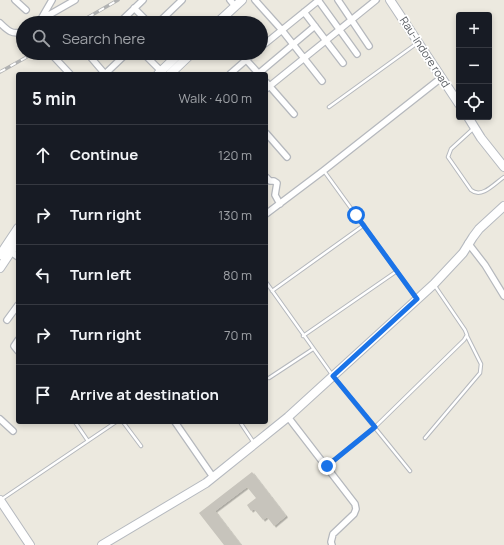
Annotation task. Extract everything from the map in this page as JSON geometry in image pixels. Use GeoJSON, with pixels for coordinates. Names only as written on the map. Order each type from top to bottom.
{"type":"FeatureCollection","features":[{"type":"Feature","properties":{"kind":"street"},"geometry":{"type":"LineString","coordinates":[[15,0],[26,10]]}},
{"type":"Feature","properties":{"kind":"street"},"geometry":{"type":"LineString","coordinates":[[43,16],[52,0]]}},
{"type":"Feature","properties":{"kind":"street"},"geometry":{"type":"LineString","coordinates":[[46,16],[75,0]]}},
{"type":"Feature","properties":{"kind":"street"},"geometry":{"type":"LineString","coordinates":[[126,16],[143,0]]}},
{"type":"Feature","properties":{"kind":"street"},"geometry":{"type":"LineString","coordinates":[[165,16],[182,0]]}},
{"type":"Feature","properties":{"kind":"street"},"geometry":{"type":"LineString","coordinates":[[222,16],[232,3],[242,0]]}},
{"type":"Feature","properties":{"kind":"street"},"geometry":{"type":"LineString","coordinates":[[254,0],[305,57],[322,81]]}},
{"type":"Feature","properties":{"kind":"street"},"geometry":{"type":"LineString","coordinates":[[268,41],[318,0],[357,54]]}},
{"type":"Feature","properties":{"kind":"street"},"geometry":{"type":"LineString","coordinates":[[338,0],[370,46]]}},
{"type":"Feature","properties":{"kind":"street"},"geometry":{"type":"LineString","coordinates":[[268,85],[376,0]]}},
{"type":"Feature","properties":{"kind":"street","name":"Rau-Indore road"},"geometry":{"type":"LineString","coordinates":[[390,0],[456,100]]}},
{"type":"Feature","properties":{"kind":"street"},"geometry":{"type":"LineString","coordinates":[[134,8],[142,16]]}},
{"type":"Feature","properties":{"kind":"street"},"geometry":{"type":"LineString","coordinates":[[304,12],[343,63]]}},
{"type":"Feature","properties":{"kind":"street"},"geometry":{"type":"LineString","coordinates":[[0,23],[12,33],[16,34]]}},
{"type":"Feature","properties":{"kind":"street"},"geometry":{"type":"LineString","coordinates":[[260,72],[315,26]]}},
{"type":"Feature","properties":{"kind":"street"},"geometry":{"type":"LineString","coordinates":[[57,60],[68,72]]}},
{"type":"Feature","properties":{"kind":"street"},"geometry":{"type":"LineString","coordinates":[[93,60],[103,72]]}},
{"type":"Feature","properties":{"kind":"street"},"geometry":{"type":"LineString","coordinates":[[107,72],[119,60]]}},
{"type":"Feature","properties":{"kind":"street"},"geometry":{"type":"LineString","coordinates":[[150,60],[159,72],[176,60]]}},
{"type":"Feature","properties":{"kind":"street"},"geometry":{"type":"LineString","coordinates":[[174,72],[181,60]]}},
{"type":"Feature","properties":{"kind":"street"},"geometry":{"type":"LineString","coordinates":[[232,72],[246,60],[256,72]]}},
{"type":"Feature","properties":{"kind":"street"},"geometry":{"type":"LineString","coordinates":[[268,213],[441,78]]}},
{"type":"Feature","properties":{"kind":"street"},"geometry":{"type":"LineString","coordinates":[[268,87],[294,114]]}},
{"type":"Feature","properties":{"kind":"street"},"geometry":{"type":"LineString","coordinates":[[470,120],[504,167]]}},
{"type":"Feature","properties":{"kind":"street"},"geometry":{"type":"LineString","coordinates":[[268,135],[287,157]]}},
{"type":"Feature","properties":{"kind":"street"},"geometry":{"type":"LineString","coordinates":[[268,179],[277,183],[275,195],[280,204]]}},
{"type":"Feature","properties":{"kind":"street"},"geometry":{"type":"LineString","coordinates":[[102,545],[213,477],[288,417],[434,284],[457,259],[479,229],[504,206]]}},
{"type":"Feature","properties":{"kind":"street"},"geometry":{"type":"LineString","coordinates":[[0,268],[16,232]]}},
{"type":"Feature","properties":{"kind":"street"},"geometry":{"type":"LineString","coordinates":[[0,255],[16,243]]}},
{"type":"Feature","properties":{"kind":"street"},"geometry":{"type":"LineString","coordinates":[[468,243],[502,288],[504,296]]}},
{"type":"Feature","properties":{"kind":"street"},"geometry":{"type":"LineString","coordinates":[[8,250],[16,256]]}},
{"type":"Feature","properties":{"kind":"street"},"geometry":{"type":"LineString","coordinates":[[7,320],[16,308]]}},
{"type":"Feature","properties":{"kind":"street"},"geometry":{"type":"LineString","coordinates":[[288,417],[355,504],[356,510],[354,514],[333,534],[331,542],[332,545]]}},
{"type":"Feature","properties":{"kind":"street"},"geometry":{"type":"LineString","coordinates":[[0,419],[13,431]]}},
{"type":"Feature","properties":{"kind":"street"},"geometry":{"type":"LineString","coordinates":[[176,424],[213,477]]}},
{"type":"Feature","properties":{"kind":"street"},"geometry":{"type":"LineString","coordinates":[[0,500],[30,545]]}},
{"type":"Feature","properties":{"kind":"lane"},"geometry":{"type":"LineString","coordinates":[[329,107],[418,42]]}},
{"type":"Feature","properties":{"kind":"lane"},"geometry":{"type":"LineString","coordinates":[[475,128],[451,149],[448,157],[474,193],[481,193],[504,177]]}},
{"type":"Feature","properties":{"kind":"lane"},"geometry":{"type":"LineString","coordinates":[[323,171],[417,299]]}},
{"type":"Feature","properties":{"kind":"lane"},"geometry":{"type":"LineString","coordinates":[[272,291],[364,226]]}},
{"type":"Feature","properties":{"kind":"lane"},"geometry":{"type":"LineString","coordinates":[[304,336],[397,271]]}},
{"type":"Feature","properties":{"kind":"lane"},"geometry":{"type":"LineString","coordinates":[[425,438],[480,373],[481,364],[465,330],[434,284]]}},
{"type":"Feature","properties":{"kind":"lane"},"geometry":{"type":"LineString","coordinates":[[268,285],[333,376],[410,471]]}},
{"type":"Feature","properties":{"kind":"lane"},"geometry":{"type":"LineString","coordinates":[[327,466],[375,427],[464,340],[467,335]]}},
{"type":"Feature","properties":{"kind":"lane"},"geometry":{"type":"LineString","coordinates":[[269,378],[313,349]]}},
{"type":"Feature","properties":{"kind":"lane"},"geometry":{"type":"LineString","coordinates":[[76,424],[88,441]]}},
{"type":"Feature","properties":{"kind":"lane"},"geometry":{"type":"LineString","coordinates":[[0,500],[113,424]]}},
{"type":"Feature","properties":{"kind":"lane"},"geometry":{"type":"LineString","coordinates":[[125,424],[141,446]]}},
{"type":"Feature","properties":{"kind":"lane"},"geometry":{"type":"LineString","coordinates":[[241,424],[255,444]]}},
{"type":"Feature","properties":{"kind":"building"},"geometry":{"type":"Polygon","coordinates":[[[252,472],[286,516],[274,526],[267,517],[263,520],[254,509],[251,511],[247,505],[256,498],[247,487],[215,511],[241,545],[224,545],[199,513],[252,472]]]}},
{"type":"Feature","properties":{"kind":"railway"},"geometry":{"type":"LineString","coordinates":[[90,16],[118,0]]}},
{"type":"Feature","properties":{"kind":"railway"},"geometry":{"type":"LineString","coordinates":[[0,72],[21,60]]}},
{"type":"Feature","properties":{"kind":"route"},"geometry":{"type":"LineString","coordinates":[[327,466],[375,427],[333,376],[417,299],[356,215]]}}]}
